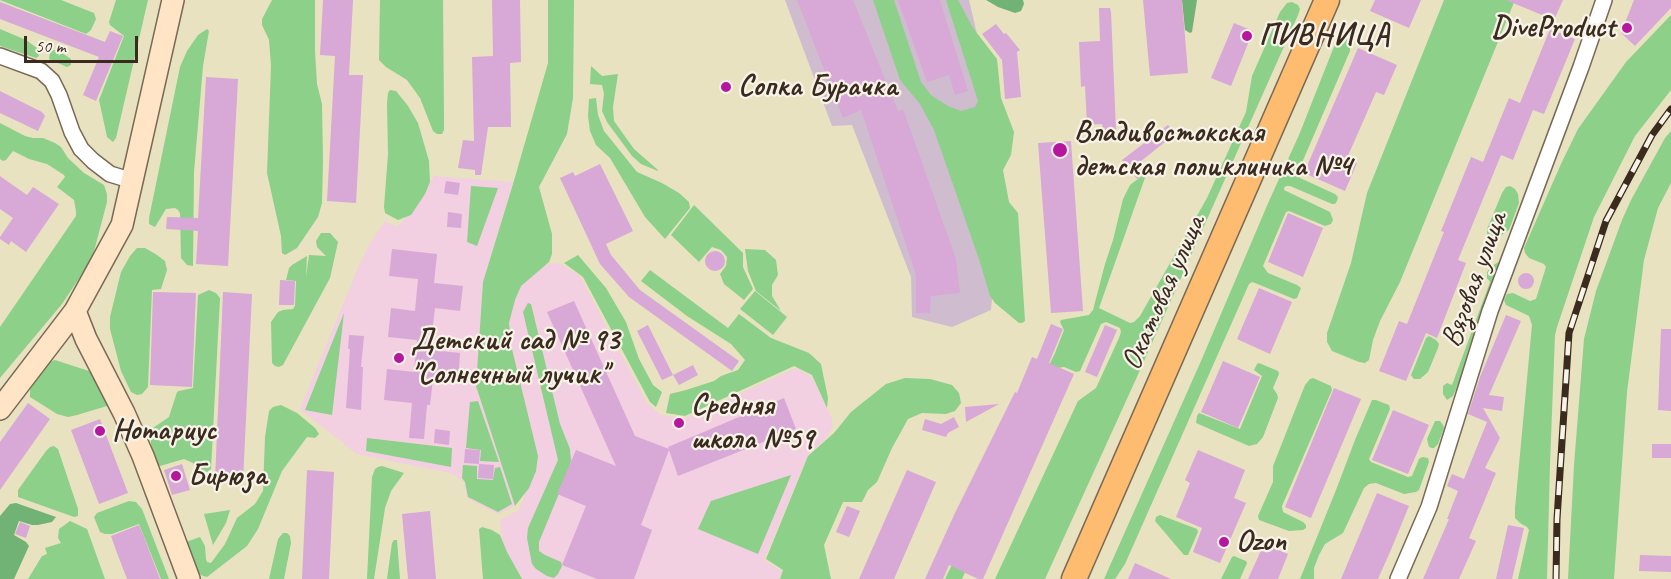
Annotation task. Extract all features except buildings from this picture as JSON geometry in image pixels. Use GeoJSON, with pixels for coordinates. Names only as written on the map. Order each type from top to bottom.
{"type":"FeatureCollection","features":[{"type":"Feature","properties":{"kind":"main road"},"geometry":{"type":"LineString","coordinates":[[0,409],[75,311],[122,225],[173,0]]}},
{"type":"Feature","properties":{"kind":"main road","name":"Окатовая улица"},"geometry":{"type":"LineString","coordinates":[[1074,579],[1327,0]]}},
{"type":"Feature","properties":{"kind":"main road"},"geometry":{"type":"LineString","coordinates":[[75,311],[86,339],[143,456],[189,579]]}},
{"type":"Feature","properties":{"kind":"street","name":"Вязовая улица"},"geometry":{"type":"LineString","coordinates":[[1398,579],[1429,507],[1490,311],[1578,77],[1604,0]]}},
{"type":"Feature","properties":{"kind":"street"},"geometry":{"type":"LineString","coordinates":[[0,56],[41,71],[52,81],[81,149],[110,174],[133,181]]}},
{"type":"Feature","properties":{"kind":"shaded area"},"geometry":{"type":"Polygon","coordinates":[[[785,0],[969,0],[991,94],[995,264],[991,310],[952,327],[912,317],[911,277],[852,125],[832,126],[785,0]]]}},
{"type":"Feature","properties":{"kind":"shaded area","name":"Детский сад № 93 \"Солнечный лучик\""},"geometry":{"type":"Polygon","coordinates":[[[434,176],[513,182],[483,282],[476,386],[515,506],[498,514],[467,498],[464,482],[456,476],[357,454],[300,409],[360,263],[371,242],[385,221],[397,227],[415,208],[434,176]]]}},
{"type":"Feature","properties":{"kind":"shaded area","name":"Средняя школа №59"},"geometry":{"type":"Polygon","coordinates":[[[552,263],[561,264],[580,276],[647,403],[661,415],[686,418],[796,368],[812,377],[832,419],[833,427],[825,440],[808,455],[764,560],[782,571],[779,579],[506,579],[500,520],[519,510],[534,471],[507,325],[520,279],[537,267],[552,263]]]}},
{"type":"Feature","properties":{"kind":"green space"},"geometry":{"type":"Polygon","coordinates":[[[0,0],[61,0],[94,13],[96,19],[91,30],[86,34],[0,0]]]}},
{"type":"Feature","properties":{"kind":"green space"},"geometry":{"type":"Polygon","coordinates":[[[116,0],[148,0],[116,138],[113,142],[107,137],[99,100],[124,36],[109,22],[116,0]]]}},
{"type":"Feature","properties":{"kind":"green space"},"geometry":{"type":"Polygon","coordinates":[[[272,0],[315,0],[317,84],[322,104],[322,203],[318,217],[297,248],[285,255],[282,253],[281,236],[267,173],[271,66],[269,40],[262,25],[262,19],[272,0]]]}},
{"type":"Feature","properties":{"kind":"green space"},"geometry":{"type":"Polygon","coordinates":[[[380,0],[443,0],[444,130],[442,134],[433,131],[420,98],[407,80],[379,60],[380,0]]]}},
{"type":"Feature","properties":{"kind":"green space"},"geometry":{"type":"Polygon","coordinates":[[[548,0],[574,0],[573,98],[567,134],[539,187],[552,234],[552,254],[549,262],[521,286],[509,323],[511,345],[538,456],[536,471],[529,488],[515,506],[476,386],[483,282],[548,63],[548,0]]]}},
{"type":"Feature","properties":{"kind":"green space"},"geometry":{"type":"Polygon","coordinates":[[[873,0],[894,0],[921,82],[931,95],[948,106],[961,111],[975,107],[978,101],[946,0],[958,0],[973,28],[997,59],[1001,98],[1014,132],[1011,155],[1003,170],[1009,202],[1018,213],[1025,321],[1022,323],[995,303],[990,296],[934,130],[920,104],[900,80],[873,0]]]}},
{"type":"Feature","properties":{"kind":"green space"},"geometry":{"type":"Polygon","coordinates":[[[986,0],[1023,0],[1024,4],[1021,11],[1015,13],[986,0]]]}},
{"type":"Feature","properties":{"kind":"green space"},"geometry":{"type":"Polygon","coordinates":[[[1182,0],[1197,0],[1190,33],[1185,30],[1182,0]]]}},
{"type":"Feature","properties":{"kind":"green space"},"geometry":{"type":"Polygon","coordinates":[[[1444,0],[1515,0],[1400,282],[1380,321],[1369,360],[1365,363],[1359,362],[1332,351],[1327,342],[1327,333],[1351,263],[1367,193],[1444,0]]]}},
{"type":"Feature","properties":{"kind":"green space"},"geometry":{"type":"Polygon","coordinates":[[[1292,2],[1300,9],[1298,15],[1045,579],[995,579],[1078,401],[1096,388],[1119,338],[1120,328],[1106,322],[1101,324],[1080,371],[1076,372],[1064,367],[1058,368],[962,579],[945,579],[1055,353],[1064,330],[1061,320],[1089,315],[1093,310],[1123,199],[1130,185],[1147,172],[1099,308],[1130,323],[1140,316],[1207,198],[1246,112],[1252,76],[1280,12],[1287,3],[1292,2]]]}},
{"type":"Feature","properties":{"kind":"green space"},"geometry":{"type":"Polygon","coordinates":[[[1671,15],[1671,90],[1635,136],[1594,217],[1557,327],[1547,579],[1518,579],[1529,530],[1515,518],[1515,508],[1532,325],[1529,316],[1506,305],[1504,300],[1507,294],[1513,293],[1530,301],[1536,299],[1546,267],[1529,258],[1524,248],[1561,164],[1578,129],[1626,62],[1671,15]]]}},
{"type":"Feature","properties":{"kind":"green space"},"geometry":{"type":"Polygon","coordinates":[[[0,29],[26,40],[37,48],[39,56],[36,58],[0,46],[0,29]]]}},
{"type":"Feature","properties":{"kind":"green space"},"geometry":{"type":"Polygon","coordinates":[[[207,29],[209,31],[203,66],[194,172],[193,266],[187,265],[181,258],[180,213],[178,210],[166,209],[155,227],[149,224],[149,218],[180,67],[198,35],[207,29]]]}},
{"type":"Feature","properties":{"kind":"green space"},"geometry":{"type":"Polygon","coordinates":[[[1343,29],[1347,30],[1350,36],[1350,51],[1298,172],[1300,178],[1335,194],[1338,197],[1337,201],[1332,204],[1290,186],[1284,188],[1330,212],[1333,220],[1331,224],[1325,226],[1289,211],[1286,212],[1263,266],[1268,273],[1301,288],[1297,298],[1294,299],[1252,282],[1249,284],[1125,564],[1115,579],[1104,579],[1201,361],[1343,29]]]}},
{"type":"Feature","properties":{"kind":"green space"},"geometry":{"type":"Polygon","coordinates":[[[54,50],[71,59],[71,65],[67,67],[49,59],[50,52],[54,50]]]}},
{"type":"Feature","properties":{"kind":"green space"},"geometry":{"type":"Polygon","coordinates":[[[591,66],[602,76],[618,74],[613,107],[614,121],[634,149],[658,171],[641,164],[632,156],[607,122],[602,111],[604,94],[602,85],[590,84],[591,66]]]}},
{"type":"Feature","properties":{"kind":"green space"},"geometry":{"type":"Polygon","coordinates":[[[390,90],[396,91],[418,123],[429,161],[430,182],[425,194],[411,215],[398,220],[385,213],[384,207],[388,154],[387,103],[390,90]]]}},
{"type":"Feature","properties":{"kind":"green space"},"geometry":{"type":"Polygon","coordinates":[[[596,98],[598,115],[604,131],[637,172],[662,183],[689,202],[690,208],[665,239],[645,217],[610,158],[596,145],[590,131],[588,116],[589,99],[596,98]]]}},
{"type":"Feature","properties":{"kind":"green space"},"geometry":{"type":"Polygon","coordinates":[[[0,123],[25,136],[43,138],[61,147],[68,158],[84,173],[104,185],[107,202],[92,259],[62,304],[0,378],[0,327],[76,216],[76,211],[74,200],[57,187],[65,177],[64,175],[47,164],[13,151],[6,160],[0,159],[0,123]]]}},
{"type":"Feature","properties":{"kind":"green space"},"geometry":{"type":"Polygon","coordinates":[[[1671,131],[1671,183],[1658,208],[1644,260],[1627,392],[1614,579],[1568,579],[1584,339],[1596,291],[1622,220],[1665,138],[1671,131]]]}},
{"type":"Feature","properties":{"kind":"green space"},"geometry":{"type":"Polygon","coordinates":[[[471,186],[498,188],[477,246],[467,242],[471,186]]]}},
{"type":"Feature","properties":{"kind":"green space"},"geometry":{"type":"Polygon","coordinates":[[[1510,186],[1518,194],[1519,203],[1509,230],[1495,240],[1489,239],[1487,229],[1502,193],[1506,187],[1510,186]]]}},
{"type":"Feature","properties":{"kind":"green space"},"geometry":{"type":"Polygon","coordinates":[[[694,205],[743,253],[743,267],[753,289],[744,300],[724,284],[720,274],[726,266],[727,257],[721,250],[712,247],[699,262],[671,235],[694,205]]]}},
{"type":"Feature","properties":{"kind":"green space"},"geometry":{"type":"Polygon","coordinates":[[[321,233],[330,233],[338,242],[330,278],[283,365],[275,366],[272,363],[271,322],[278,312],[293,309],[295,306],[296,281],[286,280],[289,268],[307,256],[306,277],[309,255],[326,256],[317,247],[316,241],[321,233]]]}},
{"type":"Feature","properties":{"kind":"green space"},"geometry":{"type":"Polygon","coordinates":[[[137,248],[145,248],[157,255],[165,261],[167,270],[161,289],[152,290],[148,387],[142,394],[137,395],[131,392],[121,371],[110,329],[110,317],[121,272],[137,248]]]}},
{"type":"Feature","properties":{"kind":"green space"},"geometry":{"type":"Polygon","coordinates":[[[745,249],[765,250],[776,260],[778,275],[772,285],[772,296],[781,311],[756,291],[748,271],[745,249]]]}},
{"type":"Feature","properties":{"kind":"green space"},"geometry":{"type":"Polygon","coordinates":[[[578,255],[606,288],[626,322],[639,359],[653,385],[662,392],[656,407],[650,402],[583,277],[564,263],[578,255]]]}},
{"type":"Feature","properties":{"kind":"green space"},"geometry":{"type":"Polygon","coordinates":[[[1499,262],[1501,264],[1468,361],[1453,396],[1447,400],[1443,394],[1443,386],[1447,383],[1452,385],[1490,282],[1487,272],[1491,266],[1499,262]]]}},
{"type":"Feature","properties":{"kind":"green space"},"geometry":{"type":"Polygon","coordinates":[[[650,270],[728,328],[739,314],[771,338],[809,353],[821,364],[828,398],[827,408],[812,375],[794,366],[685,416],[666,413],[670,394],[714,381],[738,370],[745,360],[731,344],[687,316],[641,281],[650,270]]]}},
{"type":"Feature","properties":{"kind":"green space"},"geometry":{"type":"Polygon","coordinates":[[[209,290],[220,298],[211,469],[207,472],[199,470],[193,463],[184,459],[160,466],[157,465],[152,453],[150,433],[153,428],[169,417],[177,392],[193,388],[198,295],[209,290]]]}},
{"type":"Feature","properties":{"kind":"green space"},"geometry":{"type":"Polygon","coordinates":[[[755,291],[787,317],[773,335],[740,309],[755,291]]]}},
{"type":"Feature","properties":{"kind":"green space"},"geometry":{"type":"Polygon","coordinates":[[[528,303],[531,304],[560,424],[570,449],[571,461],[567,474],[539,542],[539,551],[561,562],[562,566],[554,578],[536,569],[532,564],[527,538],[528,528],[558,460],[523,312],[528,303]]]}},
{"type":"Feature","properties":{"kind":"green space"},"geometry":{"type":"Polygon","coordinates":[[[344,313],[332,415],[305,410],[344,313]]]}},
{"type":"Feature","properties":{"kind":"green space"},"geometry":{"type":"Polygon","coordinates":[[[1429,336],[1439,344],[1438,348],[1428,372],[1420,379],[1414,379],[1411,375],[1426,338],[1429,336]]]}},
{"type":"Feature","properties":{"kind":"green space"},"geometry":{"type":"Polygon","coordinates":[[[55,360],[92,372],[108,401],[107,406],[68,417],[57,414],[30,397],[30,390],[44,367],[55,360]]]}},
{"type":"Feature","properties":{"kind":"green space"},"geometry":{"type":"Polygon","coordinates":[[[1259,363],[1278,371],[1279,374],[1273,388],[1278,398],[1263,437],[1257,444],[1249,446],[1196,423],[1199,413],[1240,429],[1262,376],[1254,370],[1259,363]]]}},
{"type":"Feature","properties":{"kind":"green space"},"geometry":{"type":"Polygon","coordinates":[[[905,378],[930,379],[952,385],[959,393],[961,403],[955,411],[946,414],[922,413],[908,419],[877,482],[868,490],[862,502],[843,502],[824,545],[831,579],[780,579],[783,570],[766,559],[808,456],[834,433],[851,412],[886,384],[905,378]]]}},
{"type":"Feature","properties":{"kind":"green space"},"geometry":{"type":"Polygon","coordinates":[[[1313,378],[1331,386],[1332,390],[1282,506],[1283,512],[1303,522],[1306,528],[1289,531],[1259,520],[1258,516],[1273,482],[1273,466],[1305,385],[1313,378]]]}},
{"type":"Feature","properties":{"kind":"green space"},"geometry":{"type":"Polygon","coordinates":[[[1372,400],[1389,405],[1390,409],[1369,459],[1371,462],[1408,477],[1412,476],[1419,459],[1428,458],[1429,462],[1419,490],[1404,494],[1376,483],[1369,484],[1364,488],[1343,533],[1325,544],[1314,568],[1314,579],[1300,579],[1355,440],[1372,400]]]}},
{"type":"Feature","properties":{"kind":"green space"},"geometry":{"type":"Polygon","coordinates":[[[478,401],[499,462],[480,461],[481,450],[466,448],[470,402],[478,401]]]}},
{"type":"Feature","properties":{"kind":"green space"},"geometry":{"type":"Polygon","coordinates":[[[281,405],[297,413],[319,434],[315,438],[307,437],[282,471],[258,529],[247,546],[207,577],[203,576],[198,573],[185,545],[186,542],[200,537],[205,546],[207,562],[211,563],[225,544],[237,518],[255,504],[263,491],[265,437],[269,411],[281,405]]]}},
{"type":"Feature","properties":{"kind":"green space"},"geometry":{"type":"Polygon","coordinates":[[[1435,421],[1440,421],[1444,428],[1438,444],[1432,448],[1429,447],[1427,439],[1435,421]]]}},
{"type":"Feature","properties":{"kind":"green space"},"geometry":{"type":"Polygon","coordinates":[[[367,438],[452,448],[451,467],[366,451],[367,438]]]}},
{"type":"Feature","properties":{"kind":"green space"},"geometry":{"type":"Polygon","coordinates":[[[54,446],[58,449],[78,509],[78,516],[74,517],[18,497],[18,490],[46,451],[54,446]]]}},
{"type":"Feature","properties":{"kind":"green space"},"geometry":{"type":"Polygon","coordinates":[[[463,465],[477,466],[477,479],[493,480],[495,468],[500,467],[512,504],[498,512],[468,497],[462,478],[463,465]]]}},
{"type":"Feature","properties":{"kind":"green space"},"geometry":{"type":"Polygon","coordinates":[[[382,466],[404,473],[391,491],[385,508],[374,579],[367,579],[372,477],[375,469],[382,466]]]}},
{"type":"Feature","properties":{"kind":"green space"},"geometry":{"type":"Polygon","coordinates":[[[791,475],[758,554],[698,529],[711,501],[791,475]]]}},
{"type":"Feature","properties":{"kind":"green space"},"geometry":{"type":"Polygon","coordinates":[[[129,501],[136,502],[142,509],[169,579],[161,579],[139,524],[112,534],[100,532],[94,517],[97,513],[129,501]]]}},
{"type":"Feature","properties":{"kind":"green space"},"geometry":{"type":"Polygon","coordinates":[[[16,503],[56,517],[52,522],[38,525],[19,521],[14,535],[29,546],[14,579],[0,579],[0,516],[10,504],[16,503]]]}},
{"type":"Feature","properties":{"kind":"green space"},"geometry":{"type":"Polygon","coordinates":[[[230,510],[226,523],[213,545],[204,514],[230,510]]]}},
{"type":"Feature","properties":{"kind":"green space"},"geometry":{"type":"Polygon","coordinates":[[[1160,515],[1197,529],[1198,532],[1188,555],[1184,555],[1155,521],[1160,515]]]}},
{"type":"Feature","properties":{"kind":"green space"},"geometry":{"type":"Polygon","coordinates":[[[70,521],[87,529],[105,579],[28,579],[42,556],[47,554],[45,548],[61,543],[58,538],[59,529],[70,521]]]}},
{"type":"Feature","properties":{"kind":"green space"},"geometry":{"type":"Polygon","coordinates":[[[482,527],[500,535],[522,579],[483,579],[479,529],[482,527]]]}},
{"type":"Feature","properties":{"kind":"green space"},"geometry":{"type":"Polygon","coordinates":[[[283,533],[290,536],[291,543],[284,579],[269,579],[278,539],[283,533]]]}},
{"type":"Feature","properties":{"kind":"green space"},"geometry":{"type":"Polygon","coordinates":[[[397,540],[400,579],[387,579],[392,543],[397,540]]]}},
{"type":"Feature","properties":{"kind":"green space"},"geometry":{"type":"Polygon","coordinates":[[[1232,557],[1247,563],[1240,579],[1221,579],[1232,557]]]}},
{"type":"Feature","properties":{"kind":"railway"},"geometry":{"type":"LineString","coordinates":[[1556,579],[1557,519],[1569,333],[1606,221],[1652,135],[1671,109]]}},
{"type":"Feature","properties":{"kind":"place","name":"DiveProduct"},"geometry":{"type":"Point","coordinates":[1627,28]}},
{"type":"Feature","properties":{"kind":"place","name":"ПИВНИЦА"},"geometry":{"type":"Point","coordinates":[1247,36]}},
{"type":"Feature","properties":{"kind":"place","name":"Сопка Бурачка"},"geometry":{"type":"Point","coordinates":[726,87]}},
{"type":"Feature","properties":{"kind":"place","name":"Владивостокская детская поликлиника №4"},"geometry":{"type":"Point","coordinates":[1060,150]}},
{"type":"Feature","properties":{"kind":"place","name":"Детский сад № 93 \"Солнечный лучик\""},"geometry":{"type":"Point","coordinates":[399,358]}},
{"type":"Feature","properties":{"kind":"place","name":"Средняя школа №59"},"geometry":{"type":"Point","coordinates":[679,423]}},
{"type":"Feature","properties":{"kind":"place","name":"Нотариус"},"geometry":{"type":"Point","coordinates":[100,431]}},
{"type":"Feature","properties":{"kind":"place","name":"Бирюза"},"geometry":{"type":"Point","coordinates":[176,476]}},
{"type":"Feature","properties":{"kind":"place","name":"Ozon"},"geometry":{"type":"Point","coordinates":[1224,542]}}]}
